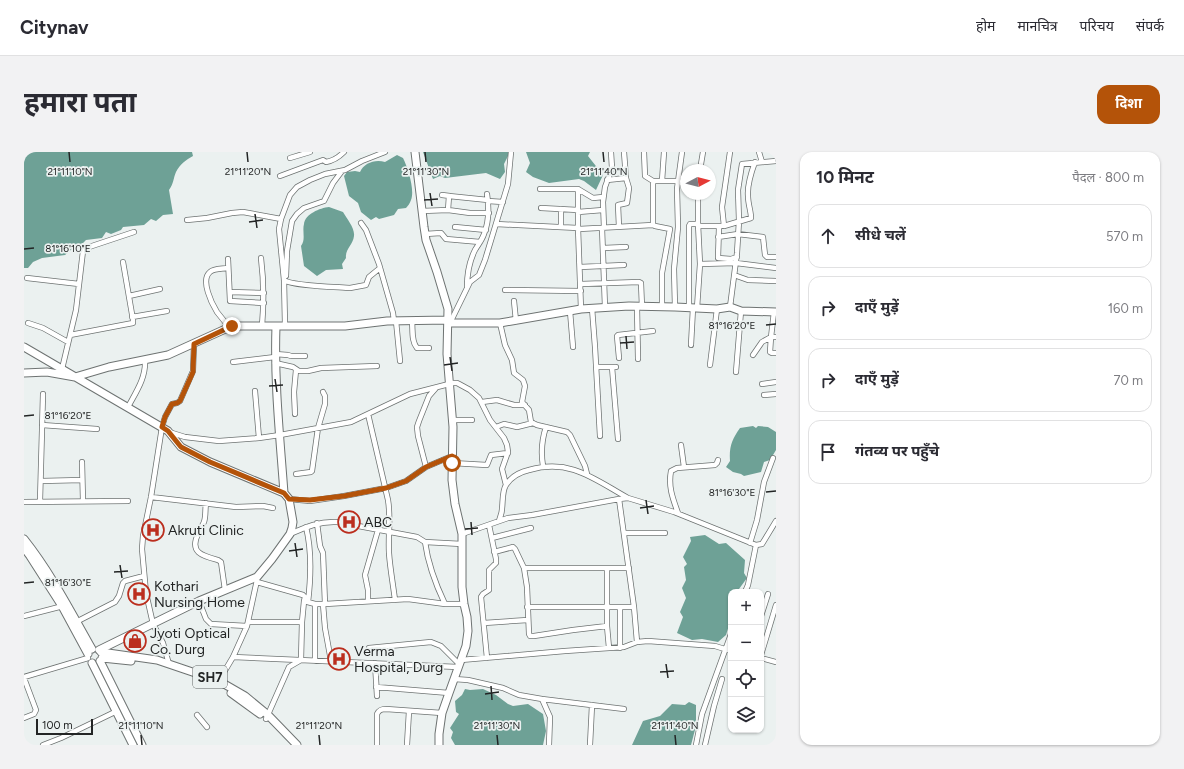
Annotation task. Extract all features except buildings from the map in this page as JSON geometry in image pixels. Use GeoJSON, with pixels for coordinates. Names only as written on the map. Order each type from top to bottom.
{"type":"FeatureCollection","features":[{"type":"Feature","properties":{"kind":"street"},"geometry":{"type":"LineString","coordinates":[[290,158],[310,152]]}},
{"type":"Feature","properties":{"kind":"street"},"geometry":{"type":"LineString","coordinates":[[280,176],[323,160],[328,162],[344,152]]}},
{"type":"Feature","properties":{"kind":"street"},"geometry":{"type":"LineString","coordinates":[[285,281],[279,229],[290,195],[297,187],[310,180],[325,174],[342,171],[384,152]]}},
{"type":"Feature","properties":{"kind":"street"},"geometry":{"type":"LineString","coordinates":[[415,152],[425,234],[448,309],[449,321],[447,334],[452,420],[453,492],[462,534],[464,604],[468,631],[466,646],[442,713],[439,745]]}},
{"type":"Feature","properties":{"kind":"street"},"geometry":{"type":"LineString","coordinates":[[449,321],[470,282],[479,275],[485,260],[508,184],[511,152]]}},
{"type":"Feature","properties":{"kind":"street"},"geometry":{"type":"LineString","coordinates":[[605,307],[603,197],[607,180],[612,168],[611,152]]}},
{"type":"Feature","properties":{"kind":"street"},"geometry":{"type":"LineString","coordinates":[[619,227],[618,205],[627,203],[629,193],[624,152]]}},
{"type":"Feature","properties":{"kind":"street"},"geometry":{"type":"LineString","coordinates":[[644,152],[646,176],[653,181],[678,181]]}},
{"type":"Feature","properties":{"kind":"street"},"geometry":{"type":"LineString","coordinates":[[662,181],[664,152]]}},
{"type":"Feature","properties":{"kind":"street"},"geometry":{"type":"LineString","coordinates":[[675,307],[674,269],[678,228],[677,189],[682,152]]}},
{"type":"Feature","properties":{"kind":"street"},"geometry":{"type":"LineString","coordinates":[[701,164],[703,152]]}},
{"type":"Feature","properties":{"kind":"street"},"geometry":{"type":"LineString","coordinates":[[730,152],[722,207],[721,226],[718,237],[718,258],[731,259],[737,257]]}},
{"type":"Feature","properties":{"kind":"street"},"geometry":{"type":"LineString","coordinates":[[759,152],[762,162]]}},
{"type":"Feature","properties":{"kind":"street"},"geometry":{"type":"LineString","coordinates":[[730,307],[737,257],[739,222],[738,190],[742,164],[776,161]]}},
{"type":"Feature","properties":{"kind":"street"},"geometry":{"type":"LineString","coordinates":[[691,345],[693,308],[689,226],[690,224],[721,226],[742,222],[751,218],[748,190],[751,172],[755,162]]}},
{"type":"Feature","properties":{"kind":"street"},"geometry":{"type":"LineString","coordinates":[[285,326],[287,251],[292,221],[304,208],[324,201],[333,183],[342,171]]}},
{"type":"Feature","properties":{"kind":"street"},"geometry":{"type":"LineString","coordinates":[[607,180],[626,178]]}},
{"type":"Feature","properties":{"kind":"street"},"geometry":{"type":"LineString","coordinates":[[653,181],[653,225]]}},
{"type":"Feature","properties":{"kind":"street"},"geometry":{"type":"LineString","coordinates":[[540,189],[578,190],[593,198],[603,197]]}},
{"type":"Feature","properties":{"kind":"street"},"geometry":{"type":"LineString","coordinates":[[578,190],[582,309]]}},
{"type":"Feature","properties":{"kind":"street"},"geometry":{"type":"LineString","coordinates":[[442,194],[450,196],[488,198],[503,202]]}},
{"type":"Feature","properties":{"kind":"street"},"geometry":{"type":"LineString","coordinates":[[448,210],[450,196]]}},
{"type":"Feature","properties":{"kind":"street"},"geometry":{"type":"LineString","coordinates":[[467,288],[467,275],[470,263],[486,230],[489,213],[488,198]]}},
{"type":"Feature","properties":{"kind":"street"},"geometry":{"type":"LineString","coordinates":[[693,308],[700,264],[698,200]]}},
{"type":"Feature","properties":{"kind":"street"},"geometry":{"type":"LineString","coordinates":[[541,208],[578,211],[603,210]]}},
{"type":"Feature","properties":{"kind":"street"},"geometry":{"type":"LineString","coordinates":[[561,209],[561,227]]}},
{"type":"Feature","properties":{"kind":"street"},"geometry":{"type":"LineString","coordinates":[[422,211],[448,210],[470,213],[489,213]]}},
{"type":"Feature","properties":{"kind":"street"},"geometry":{"type":"LineString","coordinates":[[187,220],[243,212],[281,219]]}},
{"type":"Feature","properties":{"kind":"street"},"geometry":{"type":"LineString","coordinates":[[361,223],[366,230],[380,268],[393,313],[400,361]]}},
{"type":"Feature","properties":{"kind":"street"},"geometry":{"type":"LineString","coordinates":[[496,224],[579,228],[653,225],[668,228],[670,230],[662,273],[662,307]]}},
{"type":"Feature","properties":{"kind":"street"},"geometry":{"type":"LineString","coordinates":[[455,227],[486,230]]}},
{"type":"Feature","properties":{"kind":"street"},"geometry":{"type":"LineString","coordinates":[[62,369],[76,310],[85,249],[134,232]]}},
{"type":"Feature","properties":{"kind":"street"},"geometry":{"type":"LineString","coordinates":[[425,234],[441,233],[446,239],[480,242]]}},
{"type":"Feature","properties":{"kind":"street"},"geometry":{"type":"LineString","coordinates":[[718,237],[738,234],[763,237],[765,256],[776,257]]}},
{"type":"Feature","properties":{"kind":"street"},"geometry":{"type":"LineString","coordinates":[[603,248],[626,247]]}},
{"type":"Feature","properties":{"kind":"street"},"geometry":{"type":"LineString","coordinates":[[228,258],[230,302],[264,303]]}},
{"type":"Feature","properties":{"kind":"street"},"geometry":{"type":"LineString","coordinates":[[261,258],[264,293],[262,326]]}},
{"type":"Feature","properties":{"kind":"street"},"geometry":{"type":"LineString","coordinates":[[70,335],[133,323],[123,262]]}},
{"type":"Feature","properties":{"kind":"street"},"geometry":{"type":"LineString","coordinates":[[700,264],[736,263],[776,268]]}},
{"type":"Feature","properties":{"kind":"street"},"geometry":{"type":"LineString","coordinates":[[580,267],[624,265]]}},
{"type":"Feature","properties":{"kind":"street"},"geometry":{"type":"LineString","coordinates":[[228,268],[209,272],[206,277],[206,282],[207,290],[215,307],[229,327]]}},
{"type":"Feature","properties":{"kind":"street"},"geometry":{"type":"LineString","coordinates":[[285,281],[324,287],[357,288],[366,285],[369,278],[380,268]]}},
{"type":"Feature","properties":{"kind":"street"},"geometry":{"type":"LineString","coordinates":[[734,276],[748,280],[776,281]]}},
{"type":"Feature","properties":{"kind":"street"},"geometry":{"type":"LineString","coordinates":[[27,278],[79,284]]}},
{"type":"Feature","properties":{"kind":"street"},"geometry":{"type":"LineString","coordinates":[[581,284],[641,283],[638,359]]}},
{"type":"Feature","properties":{"kind":"street"},"geometry":{"type":"LineString","coordinates":[[129,296],[160,290]]}},
{"type":"Feature","properties":{"kind":"street"},"geometry":{"type":"LineString","coordinates":[[506,290],[581,291]]}},
{"type":"Feature","properties":{"kind":"street"},"geometry":{"type":"LineString","coordinates":[[230,292],[264,293]]}},
{"type":"Feature","properties":{"kind":"street"},"geometry":{"type":"LineString","coordinates":[[514,301],[516,321]]}},
{"type":"Feature","properties":{"kind":"street"},"geometry":{"type":"LineString","coordinates":[[24,373],[47,372],[75,377],[109,367],[168,355],[232,326],[345,326],[395,321],[500,323],[582,309],[640,306],[717,309],[730,307],[741,311],[775,312],[774,337],[770,352],[776,354]]}},
{"type":"Feature","properties":{"kind":"street"},"geometry":{"type":"LineString","coordinates":[[592,308],[600,436]]}},
{"type":"Feature","properties":{"kind":"street"},"geometry":{"type":"LineString","coordinates":[[710,365],[717,309]]}},
{"type":"Feature","properties":{"kind":"street"},"geometry":{"type":"LineString","coordinates":[[132,317],[167,311]]}},
{"type":"Feature","properties":{"kind":"street"},"geometry":{"type":"LineString","coordinates":[[570,311],[572,347]]}},
{"type":"Feature","properties":{"kind":"street"},"geometry":{"type":"LineString","coordinates":[[736,372],[741,311]]}},
{"type":"Feature","properties":{"kind":"street"},"geometry":{"type":"LineString","coordinates":[[412,321],[414,345],[417,348],[429,348]]}},
{"type":"Feature","properties":{"kind":"street"},"geometry":{"type":"LineString","coordinates":[[28,323],[43,328],[68,342]]}},
{"type":"Feature","properties":{"kind":"street"},"geometry":{"type":"LineString","coordinates":[[500,323],[505,345],[512,360],[514,373],[522,380],[525,386],[522,402],[529,410],[531,422],[567,432],[570,435],[585,466],[587,474]]}},
{"type":"Feature","properties":{"kind":"street"},"geometry":{"type":"LineString","coordinates":[[218,682],[233,657],[248,624],[257,580],[290,534],[293,522],[287,496],[276,394],[276,326]]}},
{"type":"Feature","properties":{"kind":"street"},"geometry":{"type":"LineString","coordinates":[[619,358],[618,335],[653,331]]}},
{"type":"Feature","properties":{"kind":"street"},"geometry":{"type":"LineString","coordinates":[[753,355],[762,342],[774,337]]}},
{"type":"Feature","properties":{"kind":"street"},"geometry":{"type":"LineString","coordinates":[[169,664],[163,643],[153,624],[144,576],[142,549],[144,530],[169,410],[172,404],[180,401],[191,378],[193,372],[194,344]]}},
{"type":"Feature","properties":{"kind":"street"},"geometry":{"type":"LineString","coordinates":[[24,347],[165,429],[185,437],[219,441],[280,435],[351,422],[410,394],[457,382],[475,394],[482,402],[490,420],[504,438],[507,445],[508,453],[502,469],[506,485],[499,521]]}},
{"type":"Feature","properties":{"kind":"street"},"geometry":{"type":"LineString","coordinates":[[233,362],[275,358],[288,355],[305,356]]}},
{"type":"Feature","properties":{"kind":"street"},"geometry":{"type":"LineString","coordinates":[[275,358],[296,370],[308,371],[321,368],[377,366]]}},
{"type":"Feature","properties":{"kind":"street"},"geometry":{"type":"LineString","coordinates":[[128,407],[142,380],[145,360]]}},
{"type":"Feature","properties":{"kind":"street"},"geometry":{"type":"LineString","coordinates":[[596,367],[614,367],[618,439]]}},
{"type":"Feature","properties":{"kind":"street"},"geometry":{"type":"LineString","coordinates":[[296,370],[294,392],[296,414]]}},
{"type":"Feature","properties":{"kind":"street"},"geometry":{"type":"LineString","coordinates":[[762,384],[776,382]]}},
{"type":"Feature","properties":{"kind":"street"},"geometry":{"type":"LineString","coordinates":[[426,467],[417,427],[429,396],[436,388]]}},
{"type":"Feature","properties":{"kind":"street"},"geometry":{"type":"LineString","coordinates":[[255,391],[259,438]]}},
{"type":"Feature","properties":{"kind":"street"},"geometry":{"type":"LineString","coordinates":[[296,474],[312,471],[318,428],[325,404],[325,396],[323,392]]}},
{"type":"Feature","properties":{"kind":"street"},"geometry":{"type":"LineString","coordinates":[[40,501],[43,394]]}},
{"type":"Feature","properties":{"kind":"street"},"geometry":{"type":"LineString","coordinates":[[764,395],[776,394]]}},
{"type":"Feature","properties":{"kind":"street"},"geometry":{"type":"LineString","coordinates":[[482,402],[497,400],[514,405],[525,405]]}},
{"type":"Feature","properties":{"kind":"street"},"geometry":{"type":"LineString","coordinates":[[368,414],[390,511],[389,554],[395,600]]}},
{"type":"Feature","properties":{"kind":"street"},"geometry":{"type":"LineString","coordinates":[[452,420],[472,420]]}},
{"type":"Feature","properties":{"kind":"street"},"geometry":{"type":"LineString","coordinates":[[496,427],[504,424],[517,427],[534,423]]}},
{"type":"Feature","properties":{"kind":"street"},"geometry":{"type":"LineString","coordinates":[[42,425],[97,429]]}},
{"type":"Feature","properties":{"kind":"street"},"geometry":{"type":"LineString","coordinates":[[543,466],[544,432],[546,427]]}},
{"type":"Feature","properties":{"kind":"street"},"geometry":{"type":"LineString","coordinates":[[165,429],[181,447],[210,462],[287,496],[310,500],[344,496],[386,488],[406,481],[426,467],[452,460],[486,465],[488,464],[492,454],[508,453]]}},
{"type":"Feature","properties":{"kind":"street"},"geometry":{"type":"LineString","coordinates":[[681,445],[684,467]]}},
{"type":"Feature","properties":{"kind":"street"},"geometry":{"type":"LineString","coordinates":[[750,543],[757,520],[764,482],[773,458]]}},
{"type":"Feature","properties":{"kind":"street"},"geometry":{"type":"LineString","coordinates":[[678,513],[670,492],[670,476],[673,470],[684,467],[715,465],[718,460]]}},
{"type":"Feature","properties":{"kind":"street"},"geometry":{"type":"LineString","coordinates":[[82,462],[83,501]]}},
{"type":"Feature","properties":{"kind":"street"},"geometry":{"type":"LineString","coordinates":[[506,485],[518,474],[543,466],[559,467],[587,474],[628,498],[678,513],[756,545],[762,544],[776,521]]}},
{"type":"Feature","properties":{"kind":"street"},"geometry":{"type":"LineString","coordinates":[[41,481],[82,480]]}},
{"type":"Feature","properties":{"kind":"street"},"geometry":{"type":"LineString","coordinates":[[151,497],[236,507],[263,506],[273,508]]}},
{"type":"Feature","properties":{"kind":"street"},"geometry":{"type":"LineString","coordinates":[[462,534],[508,518],[628,498]]}},
{"type":"Feature","properties":{"kind":"street"},"geometry":{"type":"LineString","coordinates":[[619,499],[634,607],[637,642]]}},
{"type":"Feature","properties":{"kind":"street"},"geometry":{"type":"LineString","coordinates":[[24,502],[128,501]]}},
{"type":"Feature","properties":{"kind":"street"},"geometry":{"type":"LineString","coordinates":[[206,503],[205,518],[195,543],[197,551],[200,554],[221,562],[225,590]]}},
{"type":"Feature","properties":{"kind":"street"},"geometry":{"type":"LineString","coordinates":[[290,534],[317,523],[328,521],[417,537],[425,542],[462,544]]}},
{"type":"Feature","properties":{"kind":"street"},"geometry":{"type":"LineString","coordinates":[[317,523],[320,546],[323,553],[324,628],[331,661]]}},
{"type":"Feature","properties":{"kind":"street"},"geometry":{"type":"LineString","coordinates":[[487,658],[481,597],[489,590],[489,570],[496,563],[489,525]]}},
{"type":"Feature","properties":{"kind":"street"},"geometry":{"type":"LineString","coordinates":[[301,660],[302,622],[309,591],[310,551],[306,527]]}},
{"type":"Feature","properties":{"kind":"street"},"geometry":{"type":"LineString","coordinates":[[492,538],[531,528]]}},
{"type":"Feature","properties":{"kind":"street"},"geometry":{"type":"LineString","coordinates":[[368,601],[368,590],[365,575],[378,530]]}},
{"type":"Feature","properties":{"kind":"street"},"geometry":{"type":"LineString","coordinates":[[624,533],[665,533]]}},
{"type":"Feature","properties":{"kind":"street"},"geometry":{"type":"LineString","coordinates":[[24,539],[95,655],[117,712],[133,745]]}},
{"type":"Feature","properties":{"kind":"street"},"geometry":{"type":"LineString","coordinates":[[425,542],[430,568],[445,604]]}},
{"type":"Feature","properties":{"kind":"street"},"geometry":{"type":"LineString","coordinates":[[746,589],[756,545]]}},
{"type":"Feature","properties":{"kind":"street"},"geometry":{"type":"LineString","coordinates":[[494,552],[513,547],[524,568],[527,587],[529,634],[532,636],[607,626]]}},
{"type":"Feature","properties":{"kind":"street"},"geometry":{"type":"LineString","coordinates":[[24,548],[32,554]]}},
{"type":"Feature","properties":{"kind":"street"},"geometry":{"type":"LineString","coordinates":[[524,568],[628,568]]}},
{"type":"Feature","properties":{"kind":"street"},"geometry":{"type":"LineString","coordinates":[[607,568],[607,626],[609,648]]}},
{"type":"Feature","properties":{"kind":"street"},"geometry":{"type":"LineString","coordinates":[[76,622],[114,602],[119,596],[123,583],[126,580],[144,576]]}},
{"type":"Feature","properties":{"kind":"street"},"geometry":{"type":"LineString","coordinates":[[24,718],[34,714],[36,710],[24,678],[95,655],[199,601],[225,590],[257,580],[303,595],[306,602]]}},
{"type":"Feature","properties":{"kind":"street"},"geometry":{"type":"LineString","coordinates":[[764,607],[768,594]]}},
{"type":"Feature","properties":{"kind":"street"},"geometry":{"type":"LineString","coordinates":[[306,602],[324,604],[408,599],[445,604],[464,604]]}},
{"type":"Feature","properties":{"kind":"street"},"geometry":{"type":"LineString","coordinates":[[199,601],[206,619],[211,624],[302,622]]}},
{"type":"Feature","properties":{"kind":"street"},"geometry":{"type":"LineString","coordinates":[[315,604],[315,661]]}},
{"type":"Feature","properties":{"kind":"street"},"geometry":{"type":"LineString","coordinates":[[764,654],[776,605]]}},
{"type":"Feature","properties":{"kind":"street"},"geometry":{"type":"LineString","coordinates":[[24,616],[65,606]]}},
{"type":"Feature","properties":{"kind":"street"},"geometry":{"type":"LineString","coordinates":[[65,606],[95,655],[142,745]]}},
{"type":"Feature","properties":{"kind":"street"},"geometry":{"type":"LineString","coordinates":[[527,607],[634,607]]}},
{"type":"Feature","properties":{"kind":"street"},"geometry":{"type":"LineString","coordinates":[[620,607],[620,648]]}},
{"type":"Feature","properties":{"kind":"street"},"geometry":{"type":"LineString","coordinates":[[484,623],[528,620]]}},
{"type":"Feature","properties":{"kind":"street"},"geometry":{"type":"LineString","coordinates":[[233,657],[375,663],[459,664],[487,658],[624,648],[637,642],[648,641],[715,646],[728,650]]}},
{"type":"Feature","properties":{"kind":"street"},"geometry":{"type":"LineString","coordinates":[[369,648],[431,642],[441,646],[459,664]]}},
{"type":"Feature","properties":{"kind":"street"},"geometry":{"type":"LineString","coordinates":[[696,745],[702,714],[728,652]]}},
{"type":"Feature","properties":{"kind":"street","name":"SH7"},"geometry":{"type":"LineString","coordinates":[[95,655],[157,660],[218,682],[245,696],[297,745]]}},
{"type":"Feature","properties":{"kind":"street","name":"SH7"},"geometry":{"type":"LineString","coordinates":[[95,655],[157,664],[218,682]]}},
{"type":"Feature","properties":{"kind":"street"},"geometry":{"type":"LineString","coordinates":[[764,658],[776,662]]}},
{"type":"Feature","properties":{"kind":"street"},"geometry":{"type":"LineString","coordinates":[[267,717],[289,667],[301,660]]}},
{"type":"Feature","properties":{"kind":"street"},"geometry":{"type":"LineString","coordinates":[[375,663],[377,696]]}},
{"type":"Feature","properties":{"kind":"street"},"geometry":{"type":"LineString","coordinates":[[454,679],[468,680],[503,688],[519,695],[624,709]]}},
{"type":"Feature","properties":{"kind":"street"},"geometry":{"type":"LineString","coordinates":[[705,745],[722,679]]}},
{"type":"Feature","properties":{"kind":"street"},"geometry":{"type":"LineString","coordinates":[[376,687],[449,693]]}},
{"type":"Feature","properties":{"kind":"street"},"geometry":{"type":"LineString","coordinates":[[542,699],[550,717],[549,745]]}},
{"type":"Feature","properties":{"kind":"street"},"geometry":{"type":"LineString","coordinates":[[590,745],[592,705]]}},
{"type":"Feature","properties":{"kind":"street"},"geometry":{"type":"LineString","coordinates":[[377,745],[378,711],[386,709],[442,713]]}},
{"type":"Feature","properties":{"kind":"street"},"geometry":{"type":"LineString","coordinates":[[407,745],[409,711]]}},
{"type":"Feature","properties":{"kind":"street"},"geometry":{"type":"LineString","coordinates":[[43,745],[117,712]]}},
{"type":"Feature","properties":{"kind":"street"},"geometry":{"type":"LineString","coordinates":[[197,715],[207,727]]}},
{"type":"Feature","properties":{"kind":"street","name":"SH7"},"geometry":{"type":"LineString","coordinates":[[267,717],[291,745]]}},
{"type":"Feature","properties":{"kind":"shaded area"},"geometry":{"type":"Polygon","coordinates":[[[24,152],[192,152],[193,156],[183,162],[178,169],[169,190],[173,214],[163,215],[156,221],[151,219],[144,225],[123,227],[121,230],[111,234],[106,232],[102,238],[86,240],[77,249],[72,249],[65,255],[42,258],[33,262],[28,268],[24,268],[24,152]]]}},
{"type":"Feature","properties":{"kind":"shaded area"},"geometry":{"type":"Polygon","coordinates":[[[423,152],[508,152],[508,156],[504,164],[505,172],[500,179],[486,173],[445,178],[440,176],[433,179],[423,152]]]}},
{"type":"Feature","properties":{"kind":"shaded area"},"geometry":{"type":"Polygon","coordinates":[[[526,152],[590,152],[588,156],[603,175],[596,190],[579,179],[549,183],[533,177],[526,172],[530,163],[526,152]]]}},
{"type":"Feature","properties":{"kind":"shaded area"},"geometry":{"type":"Polygon","coordinates":[[[397,155],[403,158],[409,173],[412,185],[411,201],[406,208],[398,209],[394,215],[379,219],[376,217],[371,220],[361,212],[358,203],[349,196],[344,176],[347,172],[360,172],[364,166],[370,162],[385,162],[397,155]]]}},
{"type":"Feature","properties":{"kind":"shaded area"},"geometry":{"type":"Polygon","coordinates":[[[329,207],[343,212],[352,227],[354,236],[346,258],[342,264],[343,269],[326,270],[317,276],[304,266],[301,246],[303,241],[305,220],[310,214],[317,210],[329,207]]]}},
{"type":"Feature","properties":{"kind":"shaded area"},"geometry":{"type":"Polygon","coordinates":[[[753,426],[756,428],[758,426],[768,427],[776,432],[776,450],[770,460],[764,462],[761,472],[744,476],[733,472],[726,467],[730,461],[730,451],[737,432],[740,428],[753,426]]]}},
{"type":"Feature","properties":{"kind":"shaded area"},"geometry":{"type":"Polygon","coordinates":[[[705,535],[719,544],[726,543],[745,560],[744,573],[747,578],[739,589],[728,589],[728,629],[726,635],[718,642],[702,639],[692,640],[677,633],[683,617],[680,612],[686,598],[682,588],[686,580],[684,567],[687,564],[683,557],[691,541],[690,537],[705,535]]]}},
{"type":"Feature","properties":{"kind":"shaded area"},"geometry":{"type":"Polygon","coordinates":[[[465,689],[483,689],[496,695],[508,704],[513,706],[528,704],[543,714],[546,731],[543,745],[455,745],[451,738],[453,732],[450,728],[459,714],[456,712],[455,701],[462,695],[465,689]]]}},
{"type":"Feature","properties":{"kind":"shaded area"},"geometry":{"type":"Polygon","coordinates":[[[689,702],[696,705],[696,726],[691,745],[632,745],[643,721],[660,716],[672,704],[685,705],[689,702]]]}},
{"type":"Feature","properties":{"kind":"place","name":"ABC"},"geometry":{"type":"Point","coordinates":[349,522]}},
{"type":"Feature","properties":{"kind":"place","name":"Akruti Clinic"},"geometry":{"type":"Point","coordinates":[153,530]}},
{"type":"Feature","properties":{"kind":"place","name":"Kothari Nursing Home"},"geometry":{"type":"Point","coordinates":[139,594]}},
{"type":"Feature","properties":{"kind":"place","name":"Jyoti Optical Co. Durg"},"geometry":{"type":"Point","coordinates":[135,641]}},
{"type":"Feature","properties":{"kind":"place","name":"Verma Hospital, Durg"},"geometry":{"type":"Point","coordinates":[339,659]}},
{"type":"Feature","properties":{"kind":"route"},"geometry":{"type":"LineString","coordinates":[[232,326],[194,344],[193,372],[191,378],[180,401],[172,404],[165,417],[162,427],[168,431],[181,447],[210,462],[284,493],[289,499],[310,500],[344,496],[386,488],[406,481],[426,467],[452,456],[452,463]]}}]}
